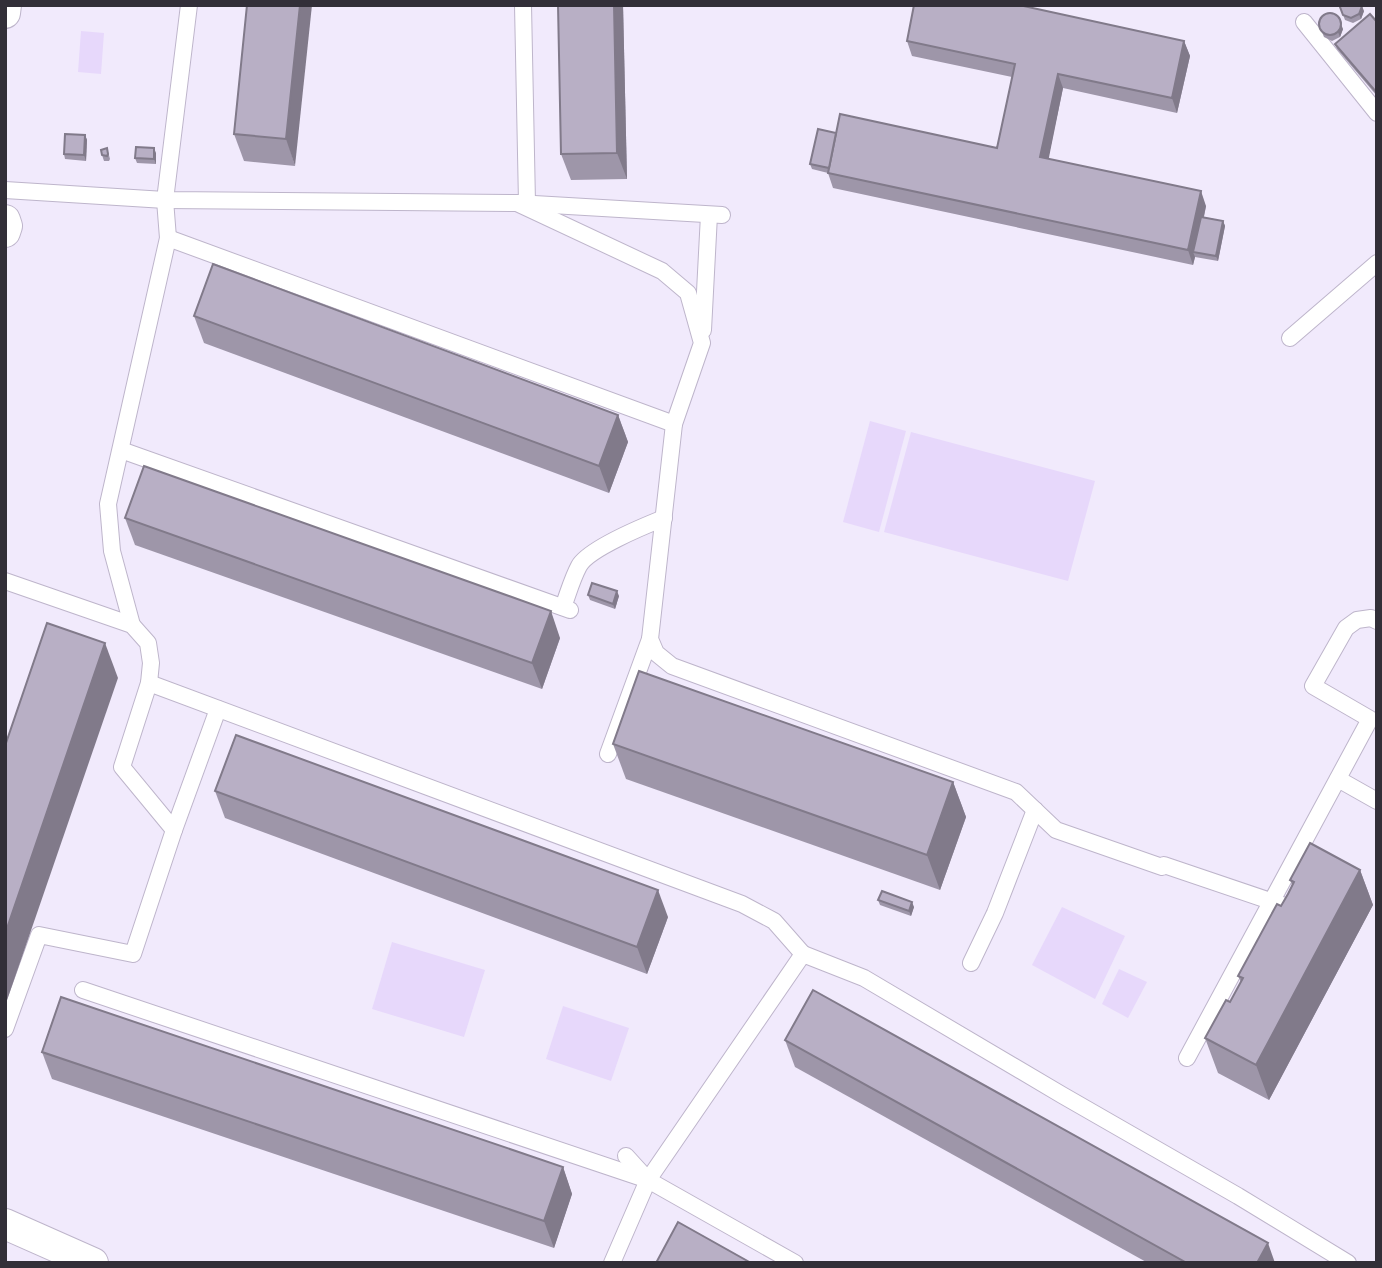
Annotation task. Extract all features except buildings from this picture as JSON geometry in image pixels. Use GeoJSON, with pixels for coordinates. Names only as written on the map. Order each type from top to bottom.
{"type":"FeatureCollection","features":[{"type":"Feature","properties":{"kind":"street"},"geometry":{"type":"LineString","coordinates":[[5,13],[6,5]]}},
{"type":"Feature","properties":{"kind":"street"},"geometry":{"type":"LineString","coordinates":[[5,220],[8,226],[5,232]]}},
{"type":"Feature","properties":{"kind":"street"},"geometry":{"type":"LineString","coordinates":[[5,1224],[93,1263]]}},
{"type":"Feature","properties":{"kind":"lane"},"geometry":{"type":"LineString","coordinates":[[174,830],[122,766],[149,683],[151,663],[148,643],[132,625],[112,551],[108,503],[168,238],[165,200],[189,5]]}},
{"type":"Feature","properties":{"kind":"lane"},"geometry":{"type":"LineString","coordinates":[[522,203],[523,5]]}},
{"type":"Feature","properties":{"kind":"lane"},"geometry":{"type":"LineString","coordinates":[[1304,22],[1377,113]]}},
{"type":"Feature","properties":{"kind":"lane"},"geometry":{"type":"LineString","coordinates":[[5,190],[165,200],[522,203],[715,215],[702,343],[674,424],[650,639],[608,754]]}},
{"type":"Feature","properties":{"kind":"lane"},"geometry":{"type":"LineString","coordinates":[[522,203],[662,271],[688,293],[702,343]]}},
{"type":"Feature","properties":{"kind":"lane"},"geometry":{"type":"LineString","coordinates":[[168,238],[674,424]]}},
{"type":"Feature","properties":{"kind":"lane"},"geometry":{"type":"LineString","coordinates":[[1290,338],[1377,263]]}},
{"type":"Feature","properties":{"kind":"lane"},"geometry":{"type":"LineString","coordinates":[[121,450],[566,609],[580,564],[628,533],[664,519]]}},
{"type":"Feature","properties":{"kind":"lane"},"geometry":{"type":"LineString","coordinates":[[5,581],[132,625]]}},
{"type":"Feature","properties":{"kind":"lane"},"geometry":{"type":"LineString","coordinates":[[1187,1058],[1279,904],[1338,779],[1370,719],[1313,687],[1346,628],[1357,620],[1371,618],[1377,621]]}},
{"type":"Feature","properties":{"kind":"lane"},"geometry":{"type":"LineString","coordinates":[[650,639],[656,653],[672,666],[1016,792],[1056,830],[1279,904]]}},
{"type":"Feature","properties":{"kind":"lane"},"geometry":{"type":"LineString","coordinates":[[149,683],[742,904],[774,921],[803,954],[864,978],[1348,1263]]}},
{"type":"Feature","properties":{"kind":"lane"},"geometry":{"type":"LineString","coordinates":[[5,1029],[39,935],[133,954],[218,709]]}},
{"type":"Feature","properties":{"kind":"lane"},"geometry":{"type":"LineString","coordinates":[[1338,779],[1377,801]]}},
{"type":"Feature","properties":{"kind":"lane"},"geometry":{"type":"LineString","coordinates":[[971,963],[995,913],[1035,810]]}},
{"type":"Feature","properties":{"kind":"lane"},"geometry":{"type":"LineString","coordinates":[[612,1263],[648,1180],[803,954]]}},
{"type":"Feature","properties":{"kind":"lane"},"geometry":{"type":"LineString","coordinates":[[83,990],[648,1180],[795,1263]]}},
{"type":"Feature","properties":{"kind":"lane"},"geometry":{"type":"LineString","coordinates":[[626,1156],[648,1180]]}},
{"type":"Feature","properties":{"kind":"shaded area"},"geometry":{"type":"Polygon","coordinates":[[[81,31],[104,33],[101,74],[78,72],[81,31]]]}},
{"type":"Feature","properties":{"kind":"shaded area"},"geometry":{"type":"Polygon","coordinates":[[[870,421],[906,431],[879,532],[843,522],[870,421]]]}},
{"type":"Feature","properties":{"kind":"shaded area"},"geometry":{"type":"Polygon","coordinates":[[[911,432],[1095,481],[1068,581],[884,532],[911,432]]]}},
{"type":"Feature","properties":{"kind":"shaded area"},"geometry":{"type":"Polygon","coordinates":[[[1062,907],[1125,936],[1095,999],[1032,965],[1062,907]]]}},
{"type":"Feature","properties":{"kind":"shaded area"},"geometry":{"type":"Polygon","coordinates":[[[392,942],[485,970],[464,1037],[372,1009],[392,942]]]}},
{"type":"Feature","properties":{"kind":"shaded area"},"geometry":{"type":"Polygon","coordinates":[[[1119,969],[1147,982],[1128,1018],[1102,1004],[1119,969]]]}},
{"type":"Feature","properties":{"kind":"shaded area"},"geometry":{"type":"Polygon","coordinates":[[[563,1006],[629,1028],[611,1081],[546,1059],[563,1006]]]}}]}
